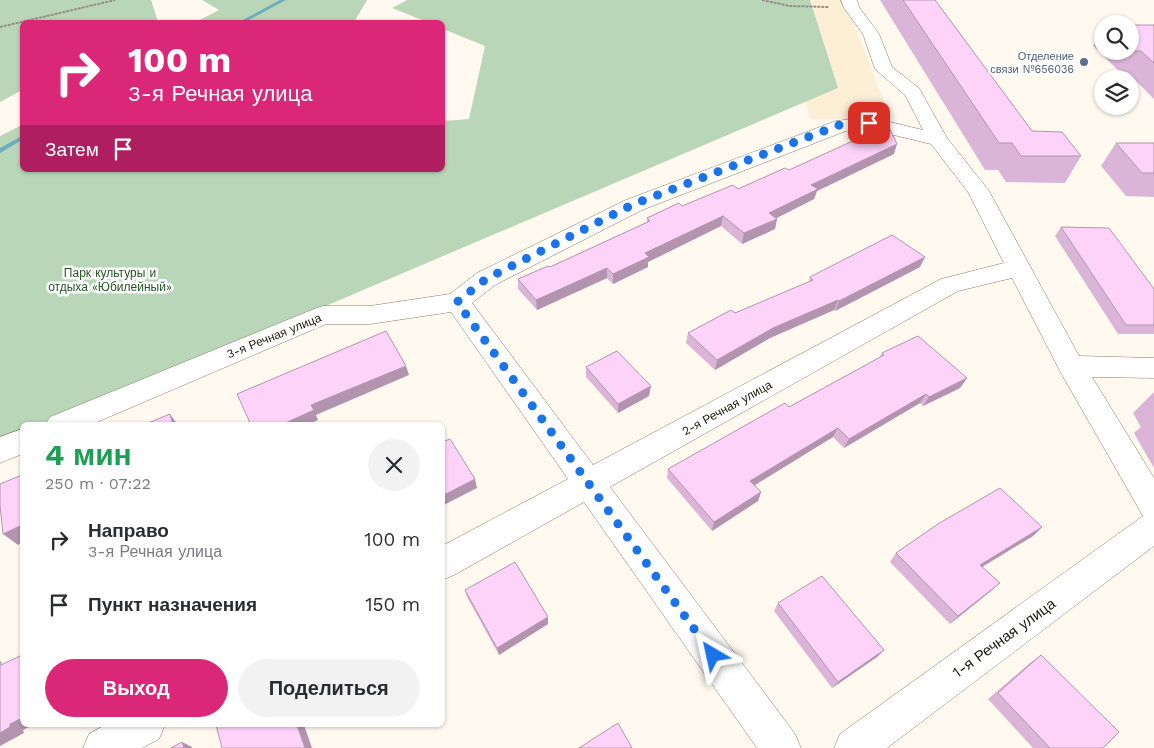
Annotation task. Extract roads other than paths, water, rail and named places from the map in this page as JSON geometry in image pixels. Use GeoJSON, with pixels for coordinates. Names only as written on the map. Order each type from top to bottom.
{"type":"FeatureCollection","features":[{"type":"Feature","properties":{"kind":"street"},"geometry":{"type":"LineString","coordinates":[[850,4],[871,34],[884,69],[913,92],[938,140],[978,191],[1071,366],[1154,506]]}},
{"type":"Feature","properties":{"kind":"street","name":"3-я Речная улица"},"geometry":{"type":"LineString","coordinates":[[67,422],[324,315],[370,316],[457,302],[486,279],[634,204],[842,124],[869,123],[938,140]]}},
{"type":"Feature","properties":{"kind":"street","name":"2-я Речная улица"},"geometry":{"type":"LineString","coordinates":[[445,562],[950,285],[1018,268]]}},
{"type":"Feature","properties":{"kind":"street"},"geometry":{"type":"LineString","coordinates":[[457,302],[588,485],[781,748]]}},
{"type":"Feature","properties":{"kind":"street"},"geometry":{"type":"LineString","coordinates":[[1071,366],[1154,368]]}},
{"type":"Feature","properties":{"kind":"street"},"geometry":{"type":"LineString","coordinates":[[0,450],[20,442]]}},
{"type":"Feature","properties":{"kind":"street","name":"1-я Речная улица"},"geometry":{"type":"LineString","coordinates":[[854,748],[1154,527]]}},
{"type":"Feature","properties":{"kind":"street"},"geometry":{"type":"LineString","coordinates":[[103,748],[141,727]]}},
{"type":"Feature","properties":{"kind":"waterway"},"geometry":{"type":"LineString","coordinates":[[246,20],[284,0]]}},
{"type":"Feature","properties":{"kind":"waterway"},"geometry":{"type":"LineString","coordinates":[[0,151],[20,139]]}},
{"type":"Feature","properties":{"kind":"place","name":"Отделение связи №656036"},"geometry":{"type":"Point","coordinates":[1084,62]}},
{"type":"Feature","properties":{"kind":"park label","name":"Парк культуры и отдыха «Юбилейный»"},"geometry":{"type":"Point","coordinates":[110,280]}}]}
